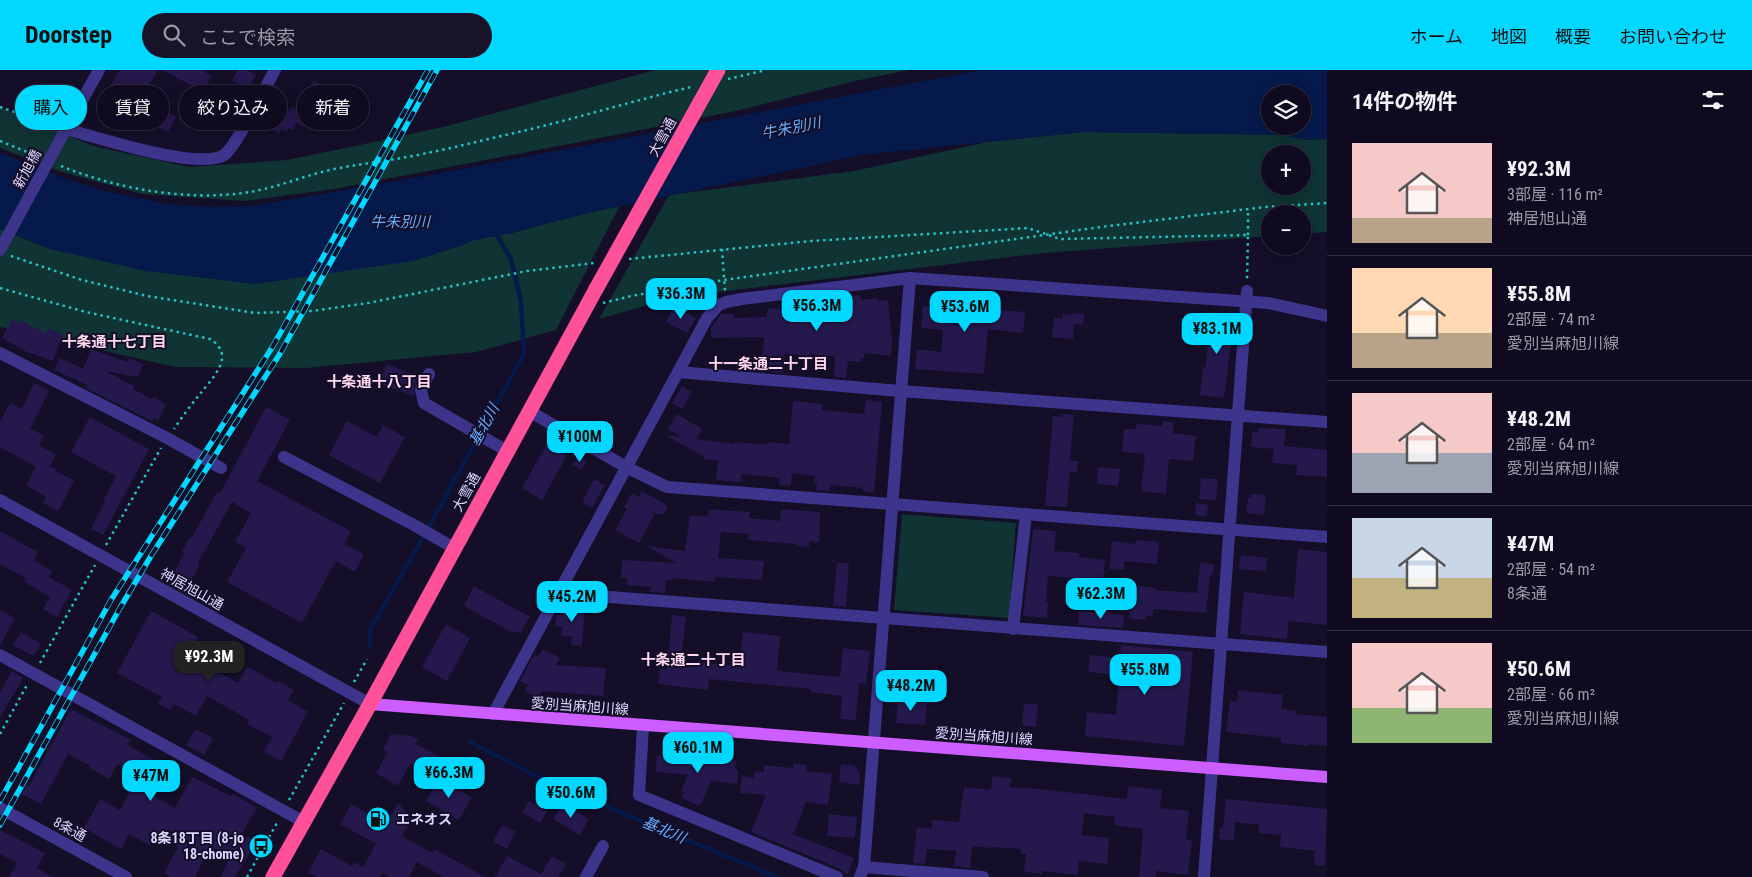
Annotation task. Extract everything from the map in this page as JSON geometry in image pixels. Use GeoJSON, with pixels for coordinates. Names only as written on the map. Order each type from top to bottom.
{"type":"FeatureCollection","features":[{"type":"Feature","properties":{"kind":"highway","name":"大雪通"},"geometry":{"type":"LineString","coordinates":[[273,877],[370,704],[585,308],[719,75]]}},
{"type":"Feature","properties":{"kind":"main road","name":"愛別当麻旭川線"},"geometry":{"type":"LineString","coordinates":[[370,704],[1327,777]]}},
{"type":"Feature","properties":{"kind":"street","name":"新旭橋"},"geometry":{"type":"LineString","coordinates":[[87,91],[99,70]]}},
{"type":"Feature","properties":{"kind":"street"},"geometry":{"type":"LineString","coordinates":[[70,130],[194,160],[217,158],[224,155],[235,143],[275,70]]}},
{"type":"Feature","properties":{"kind":"street","name":"新旭橋"},"geometry":{"type":"LineString","coordinates":[[4,252],[65,130]]}},
{"type":"Feature","properties":{"kind":"street"},"geometry":{"type":"LineString","coordinates":[[910,278],[862,872],[983,877]]}},
{"type":"Feature","properties":{"kind":"street"},"geometry":{"type":"LineString","coordinates":[[493,714],[678,372],[708,318],[719,304],[742,299],[910,278],[1247,297],[1327,316]]}},
{"type":"Feature","properties":{"kind":"street"},"geometry":{"type":"LineString","coordinates":[[1204,877],[1247,297]]}},
{"type":"Feature","properties":{"kind":"street"},"geometry":{"type":"LineString","coordinates":[[0,353],[167,438],[221,468]]}},
{"type":"Feature","properties":{"kind":"street"},"geometry":{"type":"LineString","coordinates":[[678,372],[900,391],[1327,422]]}},
{"type":"Feature","properties":{"kind":"street"},"geometry":{"type":"LineString","coordinates":[[429,374],[421,390],[424,403],[507,451]]}},
{"type":"Feature","properties":{"kind":"street"},"geometry":{"type":"LineString","coordinates":[[529,411],[626,467],[667,487],[1327,537]]}},
{"type":"Feature","properties":{"kind":"street"},"geometry":{"type":"LineString","coordinates":[[284,457],[454,548]]}},
{"type":"Feature","properties":{"kind":"street","name":"神居旭山通"},"geometry":{"type":"LineString","coordinates":[[0,500],[370,704]]}},
{"type":"Feature","properties":{"kind":"street"},"geometry":{"type":"LineString","coordinates":[[1013,629],[1026,514]]}},
{"type":"Feature","properties":{"kind":"street"},"geometry":{"type":"LineString","coordinates":[[557,593],[1327,652]]}},
{"type":"Feature","properties":{"kind":"street"},"geometry":{"type":"LineString","coordinates":[[0,655],[304,822]]}},
{"type":"Feature","properties":{"kind":"street"},"geometry":{"type":"LineString","coordinates":[[643,726],[639,796],[838,877]]}},
{"type":"Feature","properties":{"kind":"street","name":"8条通"},"geometry":{"type":"LineString","coordinates":[[0,808],[126,877]]}},
{"type":"Feature","properties":{"kind":"street"},"geometry":{"type":"LineString","coordinates":[[586,877],[603,846]]}},
{"type":"Feature","properties":{"kind":"path"},"geometry":{"type":"LineString","coordinates":[[719,75],[766,70]]}},
{"type":"Feature","properties":{"kind":"path"},"geometry":{"type":"LineString","coordinates":[[52,163],[79,174],[116,184],[154,191],[185,195],[241,193],[325,172],[504,136],[693,87]]}},
{"type":"Feature","properties":{"kind":"path"},"geometry":{"type":"LineString","coordinates":[[0,107],[15,113]]}},
{"type":"Feature","properties":{"kind":"path"},"geometry":{"type":"LineString","coordinates":[[0,141],[44,159]]}},
{"type":"Feature","properties":{"kind":"path"},"geometry":{"type":"LineString","coordinates":[[585,308],[631,296],[724,280],[1248,209],[1327,203]]}},
{"type":"Feature","properties":{"kind":"path"},"geometry":{"type":"LineString","coordinates":[[1247,297],[1248,209]]}},
{"type":"Feature","properties":{"kind":"path"},"geometry":{"type":"LineString","coordinates":[[625,260],[811,241],[1028,228],[1039,230],[1046,235],[1065,239],[1248,235]]}},
{"type":"Feature","properties":{"kind":"path"},"geometry":{"type":"LineString","coordinates":[[722,249],[725,293]]}},
{"type":"Feature","properties":{"kind":"path"},"geometry":{"type":"LineString","coordinates":[[4,252],[22,261],[82,280],[147,296],[255,313],[312,311],[368,303],[527,271],[596,263]]}},
{"type":"Feature","properties":{"kind":"path"},"geometry":{"type":"LineString","coordinates":[[0,288],[86,312],[210,339],[216,343],[222,358],[214,377],[167,438],[0,734]]}},
{"type":"Feature","properties":{"kind":"path"},"geometry":{"type":"LineString","coordinates":[[247,877],[367,659]]}},
{"type":"Feature","properties":{"kind":"green space"},"geometry":{"type":"Polygon","coordinates":[[[655,70],[909,70],[855,81],[736,111],[600,138],[334,189],[244,201],[142,194],[62,172],[0,148],[0,107],[15,113],[15,130],[55,130],[93,146],[189,167],[287,160],[443,127],[655,70]]]}},
{"type":"Feature","properties":{"kind":"green space"},"geometry":{"type":"Polygon","coordinates":[[[1084,132],[1281,135],[1307,140],[1327,139],[1327,232],[1311,233],[1311,205],[1261,205],[1261,237],[1044,253],[676,297],[599,319],[669,195],[854,171],[987,142],[1084,132]]]}},
{"type":"Feature","properties":{"kind":"green space"},"geometry":{"type":"Polygon","coordinates":[[[620,205],[556,330],[476,352],[306,368],[175,367],[0,327],[0,229],[50,249],[445,251],[474,240],[512,233],[620,205]]]}},
{"type":"Feature","properties":{"kind":"green space"},"geometry":{"type":"Polygon","coordinates":[[[902,514],[1016,523],[1009,618],[894,610],[902,514]]]}},
{"type":"Feature","properties":{"kind":"water","name":"牛朱別川"},"geometry":{"type":"Polygon","coordinates":[[[981,70],[1327,70],[1327,139],[1307,140],[1281,135],[1311,135],[1311,85],[1261,85],[1261,135],[1084,132],[862,155],[584,214],[512,233],[474,240],[413,261],[255,284],[146,271],[50,249],[0,229],[0,153],[66,179],[105,191],[163,203],[205,207],[252,206],[420,177],[981,70]]]}},
{"type":"Feature","properties":{"kind":"building"},"geometry":{"type":"Polygon","coordinates":[[[120,70],[158,70],[149,85],[111,85],[120,70]]]}},
{"type":"Feature","properties":{"kind":"building"},"geometry":{"type":"Polygon","coordinates":[[[163,70],[201,70],[212,76],[207,85],[190,85],[163,70]]]}},
{"type":"Feature","properties":{"kind":"building"},"geometry":{"type":"Polygon","coordinates":[[[238,70],[247,70],[256,75],[250,85],[241,85],[232,80],[238,70]]]}},
{"type":"Feature","properties":{"kind":"building"},"geometry":{"type":"Polygon","coordinates":[[[314,81],[321,85],[312,85],[314,81]]]}},
{"type":"Feature","properties":{"kind":"building"},"geometry":{"type":"Polygon","coordinates":[[[297,105],[297,123],[292,130],[289,128],[286,132],[283,130],[287,130],[287,113],[291,107],[295,109],[297,105]]]}},
{"type":"Feature","properties":{"kind":"building"},"geometry":{"type":"Polygon","coordinates":[[[169,113],[176,117],[168,132],[164,130],[169,130],[169,113]]]}},
{"type":"Feature","properties":{"kind":"building"},"geometry":{"type":"Polygon","coordinates":[[[952,291],[991,295],[990,309],[1025,312],[1023,333],[988,329],[984,374],[915,369],[917,349],[941,352],[943,330],[921,328],[923,306],[950,308],[952,291]]]}},
{"type":"Feature","properties":{"kind":"building"},"geometry":{"type":"Polygon","coordinates":[[[860,295],[861,300],[877,298],[877,301],[888,300],[892,341],[891,356],[865,353],[864,358],[861,357],[861,362],[848,361],[846,378],[834,377],[835,356],[811,354],[811,357],[785,353],[783,373],[761,371],[764,337],[711,338],[711,328],[721,314],[734,314],[733,318],[766,317],[768,308],[788,310],[787,316],[815,314],[814,301],[860,295]]]}},
{"type":"Feature","properties":{"kind":"building"},"geometry":{"type":"Polygon","coordinates":[[[674,306],[696,318],[687,333],[666,322],[674,306]]]}},
{"type":"Feature","properties":{"kind":"building"},"geometry":{"type":"Polygon","coordinates":[[[1207,312],[1230,314],[1229,328],[1233,328],[1224,398],[1200,395],[1203,367],[1206,367],[1209,325],[1206,324],[1207,312]]]}},
{"type":"Feature","properties":{"kind":"building"},"geometry":{"type":"Polygon","coordinates":[[[1073,313],[1084,314],[1083,325],[1074,324],[1073,339],[1052,337],[1054,318],[1063,319],[1063,314],[1073,315],[1073,313]]]}},
{"type":"Feature","properties":{"kind":"building"},"geometry":{"type":"Polygon","coordinates":[[[12,319],[20,324],[22,320],[46,334],[48,328],[63,334],[53,361],[27,352],[2,338],[12,319]]]}},
{"type":"Feature","properties":{"kind":"building"},"geometry":{"type":"Polygon","coordinates":[[[91,349],[127,362],[129,358],[143,364],[138,377],[105,371],[134,386],[133,389],[166,404],[158,421],[154,418],[152,421],[86,388],[87,385],[54,370],[60,358],[83,369],[91,349]]]}},
{"type":"Feature","properties":{"kind":"building"},"geometry":{"type":"Polygon","coordinates":[[[387,364],[419,377],[414,387],[414,396],[379,383],[387,364]]]}},
{"type":"Feature","properties":{"kind":"building"},"geometry":{"type":"Polygon","coordinates":[[[34,383],[49,391],[30,428],[44,436],[39,445],[56,455],[50,466],[74,481],[58,511],[43,503],[46,497],[26,485],[36,467],[0,447],[0,422],[10,403],[22,409],[34,383]]]}},
{"type":"Feature","properties":{"kind":"building"},"geometry":{"type":"Polygon","coordinates":[[[682,386],[692,392],[682,409],[672,403],[682,386]]]}},
{"type":"Feature","properties":{"kind":"building"},"geometry":{"type":"Polygon","coordinates":[[[866,400],[882,402],[874,493],[863,491],[863,488],[830,485],[829,491],[816,490],[815,476],[792,473],[791,486],[779,485],[780,478],[742,474],[741,482],[716,480],[718,461],[703,459],[704,457],[665,435],[682,437],[668,429],[677,414],[702,429],[696,439],[734,444],[734,442],[768,444],[768,442],[789,444],[793,401],[822,404],[822,410],[864,414],[866,400]]]}},
{"type":"Feature","properties":{"kind":"building"},"geometry":{"type":"Polygon","coordinates":[[[266,407],[290,420],[257,481],[351,531],[344,544],[364,554],[355,572],[336,561],[302,623],[227,582],[246,548],[235,542],[251,513],[232,502],[189,583],[173,574],[184,553],[182,551],[217,492],[220,493],[266,407]]]}},
{"type":"Feature","properties":{"kind":"building"},"geometry":{"type":"Polygon","coordinates":[[[1061,414],[1074,415],[1070,461],[1078,461],[1077,472],[1070,472],[1067,507],[1045,506],[1053,416],[1061,417],[1061,414]]]}},
{"type":"Feature","properties":{"kind":"building"},"geometry":{"type":"Polygon","coordinates":[[[90,417],[149,449],[103,535],[91,529],[116,476],[71,452],[90,417]]]}},
{"type":"Feature","properties":{"kind":"building"},"geometry":{"type":"Polygon","coordinates":[[[347,421],[377,437],[383,425],[405,437],[380,483],[329,455],[347,421]]]}},
{"type":"Feature","properties":{"kind":"building"},"geometry":{"type":"Polygon","coordinates":[[[1163,421],[1174,422],[1173,433],[1196,436],[1193,461],[1169,459],[1166,494],[1141,491],[1145,454],[1122,452],[1124,429],[1136,429],[1136,424],[1162,426],[1163,421]]]}},
{"type":"Feature","properties":{"kind":"building"},"geometry":{"type":"Polygon","coordinates":[[[1259,428],[1286,429],[1284,446],[1327,450],[1327,477],[1296,475],[1297,465],[1272,463],[1274,449],[1251,447],[1252,432],[1258,433],[1259,428]]]}},
{"type":"Feature","properties":{"kind":"building"},"geometry":{"type":"Polygon","coordinates":[[[547,444],[567,455],[542,500],[522,488],[547,444]]]}},
{"type":"Feature","properties":{"kind":"building"},"geometry":{"type":"Polygon","coordinates":[[[578,456],[587,461],[581,470],[572,465],[578,456]]]}},
{"type":"Feature","properties":{"kind":"building"},"geometry":{"type":"Polygon","coordinates":[[[1098,467],[1120,469],[1118,486],[1097,484],[1098,467]]]}},
{"type":"Feature","properties":{"kind":"building"},"geometry":{"type":"Polygon","coordinates":[[[1201,478],[1218,479],[1216,500],[1199,499],[1201,478]]]}},
{"type":"Feature","properties":{"kind":"building"},"geometry":{"type":"Polygon","coordinates":[[[594,479],[605,485],[592,508],[582,502],[594,479]]]}},
{"type":"Feature","properties":{"kind":"building"},"geometry":{"type":"Polygon","coordinates":[[[642,491],[668,506],[663,515],[655,513],[639,543],[615,530],[627,509],[624,507],[632,493],[639,497],[642,491]]]}},
{"type":"Feature","properties":{"kind":"building"},"geometry":{"type":"Polygon","coordinates":[[[1251,494],[1266,495],[1264,515],[1246,513],[1248,498],[1251,498],[1251,494]]]}},
{"type":"Feature","properties":{"kind":"building"},"geometry":{"type":"Polygon","coordinates":[[[1196,503],[1208,505],[1207,516],[1195,515],[1196,503]]]}},
{"type":"Feature","properties":{"kind":"building"},"geometry":{"type":"Polygon","coordinates":[[[709,509],[750,512],[749,518],[780,521],[781,509],[820,512],[819,543],[809,541],[809,547],[797,546],[797,544],[748,540],[749,534],[721,532],[718,558],[764,561],[762,580],[715,577],[715,582],[673,578],[672,581],[666,580],[665,593],[650,592],[651,587],[627,585],[627,578],[621,578],[622,560],[677,563],[646,546],[685,551],[690,515],[708,517],[709,509]]]}},
{"type":"Feature","properties":{"kind":"building"},"geometry":{"type":"Polygon","coordinates":[[[1033,529],[1056,531],[1054,551],[1079,553],[1079,557],[1105,560],[1103,580],[1048,576],[1047,618],[1023,616],[1033,529]]]}},
{"type":"Feature","properties":{"kind":"building"},"geometry":{"type":"Polygon","coordinates":[[[0,531],[38,552],[34,560],[52,571],[49,577],[72,590],[57,617],[43,609],[50,597],[25,582],[27,579],[0,564],[0,531]]]}},
{"type":"Feature","properties":{"kind":"building"},"geometry":{"type":"Polygon","coordinates":[[[1136,540],[1159,542],[1157,564],[1124,561],[1124,570],[1109,569],[1112,541],[1136,544],[1136,540]]]}},
{"type":"Feature","properties":{"kind":"building"},"geometry":{"type":"Polygon","coordinates":[[[1298,549],[1327,552],[1327,625],[1289,621],[1287,639],[1240,634],[1244,592],[1294,598],[1298,549]]]}},
{"type":"Feature","properties":{"kind":"building"},"geometry":{"type":"Polygon","coordinates":[[[1241,555],[1267,558],[1266,571],[1239,569],[1241,555]]]}},
{"type":"Feature","properties":{"kind":"building"},"geometry":{"type":"Polygon","coordinates":[[[1200,562],[1214,564],[1213,575],[1210,575],[1206,613],[1153,609],[1153,616],[1146,616],[1146,620],[1129,618],[1132,585],[1156,588],[1155,590],[1197,593],[1200,562]]]}},
{"type":"Feature","properties":{"kind":"building"},"geometry":{"type":"Polygon","coordinates":[[[837,563],[849,563],[846,607],[833,606],[837,563]]]}},
{"type":"Feature","properties":{"kind":"building"},"geometry":{"type":"Polygon","coordinates":[[[474,586],[530,617],[521,632],[511,632],[464,606],[474,586]]]}},
{"type":"Feature","properties":{"kind":"building"},"geometry":{"type":"Polygon","coordinates":[[[563,605],[585,607],[582,646],[571,645],[572,636],[561,636],[562,627],[555,626],[556,615],[562,615],[563,605]]]}},
{"type":"Feature","properties":{"kind":"building"},"geometry":{"type":"Polygon","coordinates":[[[0,610],[15,618],[0,646],[0,610]]]}},
{"type":"Feature","properties":{"kind":"building"},"geometry":{"type":"Polygon","coordinates":[[[151,611],[198,637],[191,649],[198,653],[195,659],[238,683],[247,666],[276,683],[278,681],[294,690],[288,700],[308,712],[281,761],[264,752],[272,737],[247,724],[249,720],[207,696],[196,716],[174,704],[170,710],[158,704],[162,697],[117,673],[151,611]]]}},
{"type":"Feature","properties":{"kind":"building"},"geometry":{"type":"Polygon","coordinates":[[[1079,611],[1124,615],[1123,628],[1078,625],[1079,611]]]}},
{"type":"Feature","properties":{"kind":"building"},"geometry":{"type":"Polygon","coordinates":[[[672,615],[686,617],[681,661],[739,666],[743,632],[780,636],[777,670],[788,672],[840,677],[843,648],[870,651],[866,684],[859,683],[856,720],[840,719],[842,696],[811,692],[811,689],[709,679],[708,690],[658,684],[660,669],[667,670],[672,615]]]}},
{"type":"Feature","properties":{"kind":"building"},"geometry":{"type":"Polygon","coordinates":[[[446,624],[470,638],[447,681],[422,667],[446,624]]]}},
{"type":"Feature","properties":{"kind":"building"},"geometry":{"type":"Polygon","coordinates":[[[21,632],[41,644],[33,656],[13,645],[21,632]]]}},
{"type":"Feature","properties":{"kind":"building"},"geometry":{"type":"Polygon","coordinates":[[[1121,645],[1193,652],[1184,746],[1085,736],[1087,712],[1116,715],[1119,675],[1088,672],[1090,655],[1120,658],[1121,645]]]}},
{"type":"Feature","properties":{"kind":"building"},"geometry":{"type":"Polygon","coordinates":[[[543,649],[560,658],[556,665],[606,668],[603,696],[542,691],[538,698],[525,691],[528,685],[520,681],[534,655],[538,657],[543,649]]]}},
{"type":"Feature","properties":{"kind":"building"},"geometry":{"type":"Polygon","coordinates":[[[12,671],[23,678],[0,718],[0,692],[12,671]]]}},
{"type":"Feature","properties":{"kind":"building"},"geometry":{"type":"Polygon","coordinates":[[[1238,690],[1283,695],[1281,709],[1296,711],[1296,714],[1327,717],[1327,746],[1281,743],[1281,738],[1226,732],[1230,701],[1237,702],[1238,690]]]}},
{"type":"Feature","properties":{"kind":"building"},"geometry":{"type":"Polygon","coordinates":[[[898,698],[927,701],[925,725],[896,723],[898,698]]]}},
{"type":"Feature","properties":{"kind":"building"},"geometry":{"type":"Polygon","coordinates":[[[1024,704],[1038,704],[1036,727],[1022,725],[1024,704]]]}},
{"type":"Feature","properties":{"kind":"building"},"geometry":{"type":"Polygon","coordinates":[[[71,709],[131,740],[128,745],[163,765],[148,793],[175,808],[192,777],[257,807],[242,834],[257,842],[235,877],[220,877],[228,862],[208,851],[195,877],[170,877],[164,873],[178,847],[155,834],[149,845],[129,834],[121,849],[84,828],[100,799],[120,810],[139,776],[117,764],[109,779],[90,768],[91,766],[68,754],[41,804],[22,794],[27,785],[29,786],[71,709]]]}},
{"type":"Feature","properties":{"kind":"building"},"geometry":{"type":"Polygon","coordinates":[[[195,729],[213,738],[204,755],[186,745],[195,729]]]}},
{"type":"Feature","properties":{"kind":"building"},"geometry":{"type":"Polygon","coordinates":[[[391,734],[412,736],[418,740],[416,744],[438,756],[429,773],[410,764],[398,786],[376,773],[388,752],[383,750],[391,734]]]}},
{"type":"Feature","properties":{"kind":"building"},"geometry":{"type":"Polygon","coordinates":[[[657,755],[736,761],[735,770],[738,770],[737,784],[711,781],[700,806],[681,798],[684,792],[681,791],[688,775],[656,772],[657,755]]]}},
{"type":"Feature","properties":{"kind":"building"},"geometry":{"type":"Polygon","coordinates":[[[794,763],[807,765],[806,771],[832,774],[828,805],[806,802],[794,833],[790,833],[854,858],[847,875],[840,869],[751,832],[766,795],[740,793],[742,776],[754,778],[755,771],[764,772],[764,765],[793,768],[794,763]]]}},
{"type":"Feature","properties":{"kind":"building"},"geometry":{"type":"Polygon","coordinates":[[[841,764],[855,766],[860,774],[859,785],[839,782],[841,764]]]}},
{"type":"Feature","properties":{"kind":"building"},"geometry":{"type":"Polygon","coordinates":[[[992,776],[1011,778],[1010,787],[1127,799],[1128,786],[1162,790],[1160,808],[1189,811],[1186,839],[1192,840],[1188,875],[1156,871],[1156,877],[1139,877],[1143,829],[1114,825],[1115,817],[1084,813],[1082,835],[1109,838],[1107,864],[1079,861],[1077,875],[1042,871],[1042,874],[1024,872],[1026,854],[1021,854],[1021,849],[972,846],[970,868],[954,866],[956,851],[927,849],[925,864],[913,863],[917,827],[932,829],[932,820],[959,822],[964,787],[991,790],[992,776]]]}},
{"type":"Feature","properties":{"kind":"building"},"geometry":{"type":"Polygon","coordinates":[[[438,779],[472,797],[459,820],[426,801],[438,779]]]}},
{"type":"Feature","properties":{"kind":"building"},"geometry":{"type":"Polygon","coordinates":[[[1226,799],[1327,809],[1325,866],[1314,865],[1315,851],[1280,847],[1281,835],[1259,833],[1259,825],[1235,822],[1234,841],[1219,839],[1220,827],[1223,827],[1226,799]]]}},
{"type":"Feature","properties":{"kind":"building"},"geometry":{"type":"Polygon","coordinates":[[[529,801],[547,812],[540,823],[522,812],[529,801]]]}},
{"type":"Feature","properties":{"kind":"building"},"geometry":{"type":"Polygon","coordinates":[[[398,803],[412,819],[402,836],[433,853],[435,849],[485,877],[444,877],[417,862],[409,877],[389,877],[382,873],[380,876],[382,877],[317,877],[308,872],[321,849],[352,866],[354,862],[363,867],[376,844],[340,824],[351,804],[387,824],[398,803]]]}},
{"type":"Feature","properties":{"kind":"building"},"geometry":{"type":"Polygon","coordinates":[[[562,804],[589,819],[580,835],[553,819],[562,804]]]}},
{"type":"Feature","properties":{"kind":"building"},"geometry":{"type":"Polygon","coordinates":[[[829,814],[857,817],[855,838],[827,836],[829,814]]]}},
{"type":"Feature","properties":{"kind":"building"},"geometry":{"type":"Polygon","coordinates":[[[502,825],[516,832],[507,849],[493,842],[502,825]]]}},
{"type":"Feature","properties":{"kind":"building"},"geometry":{"type":"Polygon","coordinates":[[[0,830],[45,853],[37,868],[53,877],[9,877],[17,863],[0,854],[0,830]]]}},
{"type":"Feature","properties":{"kind":"building"},"geometry":{"type":"Polygon","coordinates":[[[507,856],[541,874],[552,856],[566,864],[558,877],[495,877],[507,856]]]}},
{"type":"Feature","properties":{"kind":"waterway","name":"基北川"},"geometry":{"type":"LineString","coordinates":[[370,646],[370,630],[524,354],[521,301],[511,259],[494,231]]}},
{"type":"Feature","properties":{"kind":"waterway","name":"基北川"},"geometry":{"type":"LineString","coordinates":[[470,742],[532,774],[581,796],[777,877]]}},
{"type":"Feature","properties":{"kind":"railway"},"geometry":{"type":"LineString","coordinates":[[0,801],[111,600],[273,346],[428,70]]}},
{"type":"Feature","properties":{"kind":"railway"},"geometry":{"type":"LineString","coordinates":[[0,825],[120,608],[281,352],[437,70]]}},
{"type":"Feature","properties":{"kind":"place","name":"エネオス"},"geometry":{"type":"Point","coordinates":[378,819]}},
{"type":"Feature","properties":{"kind":"place","name":"8条18丁目 (8-jo 18-chome)"},"geometry":{"type":"Point","coordinates":[261,846]}},
{"type":"Feature","properties":{"kind":"district","name":"十条通十七丁目"},"geometry":{"type":"Point","coordinates":[114,342]}},
{"type":"Feature","properties":{"kind":"district","name":"十一条通二十丁目"},"geometry":{"type":"Point","coordinates":[768,364]}},
{"type":"Feature","properties":{"kind":"district","name":"十条通十八丁目"},"geometry":{"type":"Point","coordinates":[379,382]}},
{"type":"Feature","properties":{"kind":"district","name":"十条通二十丁目"},"geometry":{"type":"Point","coordinates":[693,660]}}]}
